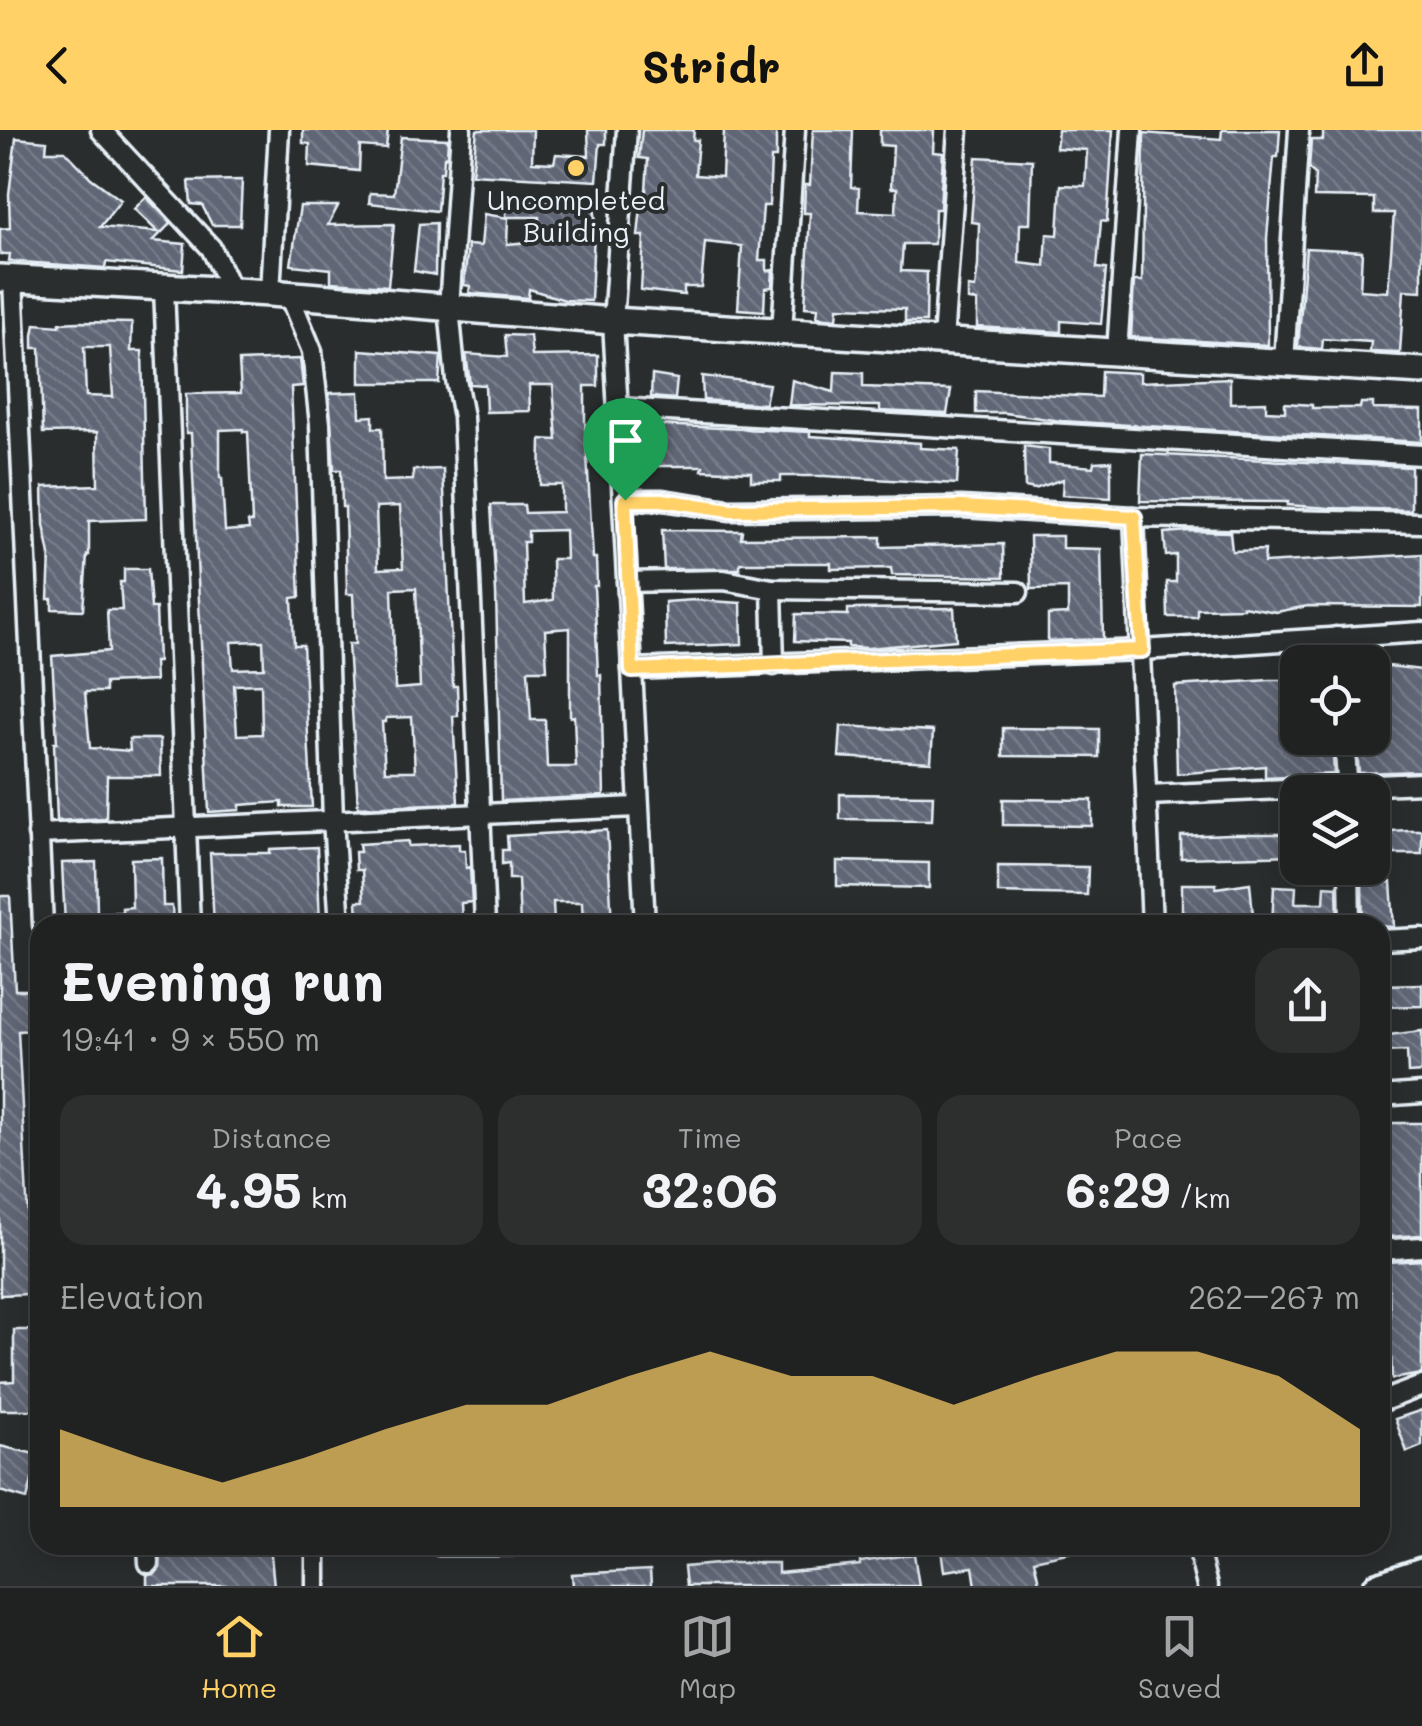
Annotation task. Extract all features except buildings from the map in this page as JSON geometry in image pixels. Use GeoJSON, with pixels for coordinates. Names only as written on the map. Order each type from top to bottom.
{"type":"FeatureCollection","features":[{"type":"Feature","properties":{"kind":"street"},"geometry":{"type":"LineString","coordinates":[[102,130],[211,248],[232,291]]}},
{"type":"Feature","properties":{"kind":"street"},"geometry":{"type":"LineString","coordinates":[[279,130],[279,294],[312,351],[320,424],[339,915]]}},
{"type":"Feature","properties":{"kind":"street"},"geometry":{"type":"LineString","coordinates":[[462,130],[450,308],[456,380],[464,417],[485,915]]}},
{"type":"Feature","properties":{"kind":"street"},"geometry":{"type":"LineString","coordinates":[[627,130],[614,321],[644,915]]}},
{"type":"Feature","properties":{"kind":"street"},"geometry":{"type":"LineString","coordinates":[[782,331],[795,130]]}},
{"type":"Feature","properties":{"kind":"street"},"geometry":{"type":"LineString","coordinates":[[942,341],[958,130]]}},
{"type":"Feature","properties":{"kind":"street"},"geometry":{"type":"LineString","coordinates":[[1118,352],[1132,130]]}},
{"type":"Feature","properties":{"kind":"street"},"geometry":{"type":"LineString","coordinates":[[1284,362],[1299,130]]}},
{"type":"Feature","properties":{"kind":"street"},"geometry":{"type":"LineString","coordinates":[[42,915],[7,278],[279,294],[614,321],[1422,371]]}},
{"type":"Feature","properties":{"kind":"street"},"geometry":{"type":"LineString","coordinates":[[164,288],[190,915]]}},
{"type":"Feature","properties":{"kind":"street"},"geometry":{"type":"LineString","coordinates":[[618,408],[1422,455]]}},
{"type":"Feature","properties":{"kind":"street"},"geometry":{"type":"LineString","coordinates":[[625,500],[662,500],[730,510],[962,507],[1134,517],[1422,523]]}},
{"type":"Feature","properties":{"kind":"street"},"geometry":{"type":"LineString","coordinates":[[1134,517],[1152,915]]}},
{"type":"Feature","properties":{"kind":"street"},"geometry":{"type":"LineString","coordinates":[[628,582],[724,580],[772,589],[1018,592]]}},
{"type":"Feature","properties":{"kind":"street"},"geometry":{"type":"LineString","coordinates":[[772,589],[774,665]]}},
{"type":"Feature","properties":{"kind":"street"},"geometry":{"type":"LineString","coordinates":[[632,670],[1142,650],[1422,632]]}},
{"type":"Feature","properties":{"kind":"street"},"geometry":{"type":"LineString","coordinates":[[1336,638],[1337,645]]}},
{"type":"Feature","properties":{"kind":"street"},"geometry":{"type":"LineString","coordinates":[[1390,786],[1422,783]]}},
{"type":"Feature","properties":{"kind":"street"},"geometry":{"type":"LineString","coordinates":[[1148,795],[1280,791]]}},
{"type":"Feature","properties":{"kind":"street"},"geometry":{"type":"LineString","coordinates":[[38,834],[638,807]]}},
{"type":"Feature","properties":{"kind":"street"},"geometry":{"type":"LineString","coordinates":[[1349,885],[1350,915]]}},
{"type":"Feature","properties":{"kind":"street"},"geometry":{"type":"LineString","coordinates":[[1390,940],[1422,938]]}},
{"type":"Feature","properties":{"kind":"street"},"geometry":{"type":"LineString","coordinates":[[1390,1095],[1422,1093]]}},
{"type":"Feature","properties":{"kind":"street"},"geometry":{"type":"LineString","coordinates":[[1390,1249],[1422,1247]]}},
{"type":"Feature","properties":{"kind":"street"},"geometry":{"type":"LineString","coordinates":[[1390,1398],[1422,1386]]}},
{"type":"Feature","properties":{"kind":"street"},"geometry":{"type":"LineString","coordinates":[[316,1555],[316,1586]]}},
{"type":"Feature","properties":{"kind":"street"},"geometry":{"type":"LineString","coordinates":[[1200,1555],[1207,1586]]}},
{"type":"Feature","properties":{"kind":"street"},"geometry":{"type":"LineString","coordinates":[[1377,1586],[1422,1572]]}},
{"type":"Feature","properties":{"kind":"place","name":"Uncompleted Building"},"geometry":{"type":"Point","coordinates":[576,168]}},
{"type":"Feature","properties":{"kind":"route"},"geometry":{"type":"LineString","coordinates":[[625,500],[662,500],[730,510],[962,507],[1134,517],[1142,650],[632,670],[625,500]]}}]}
